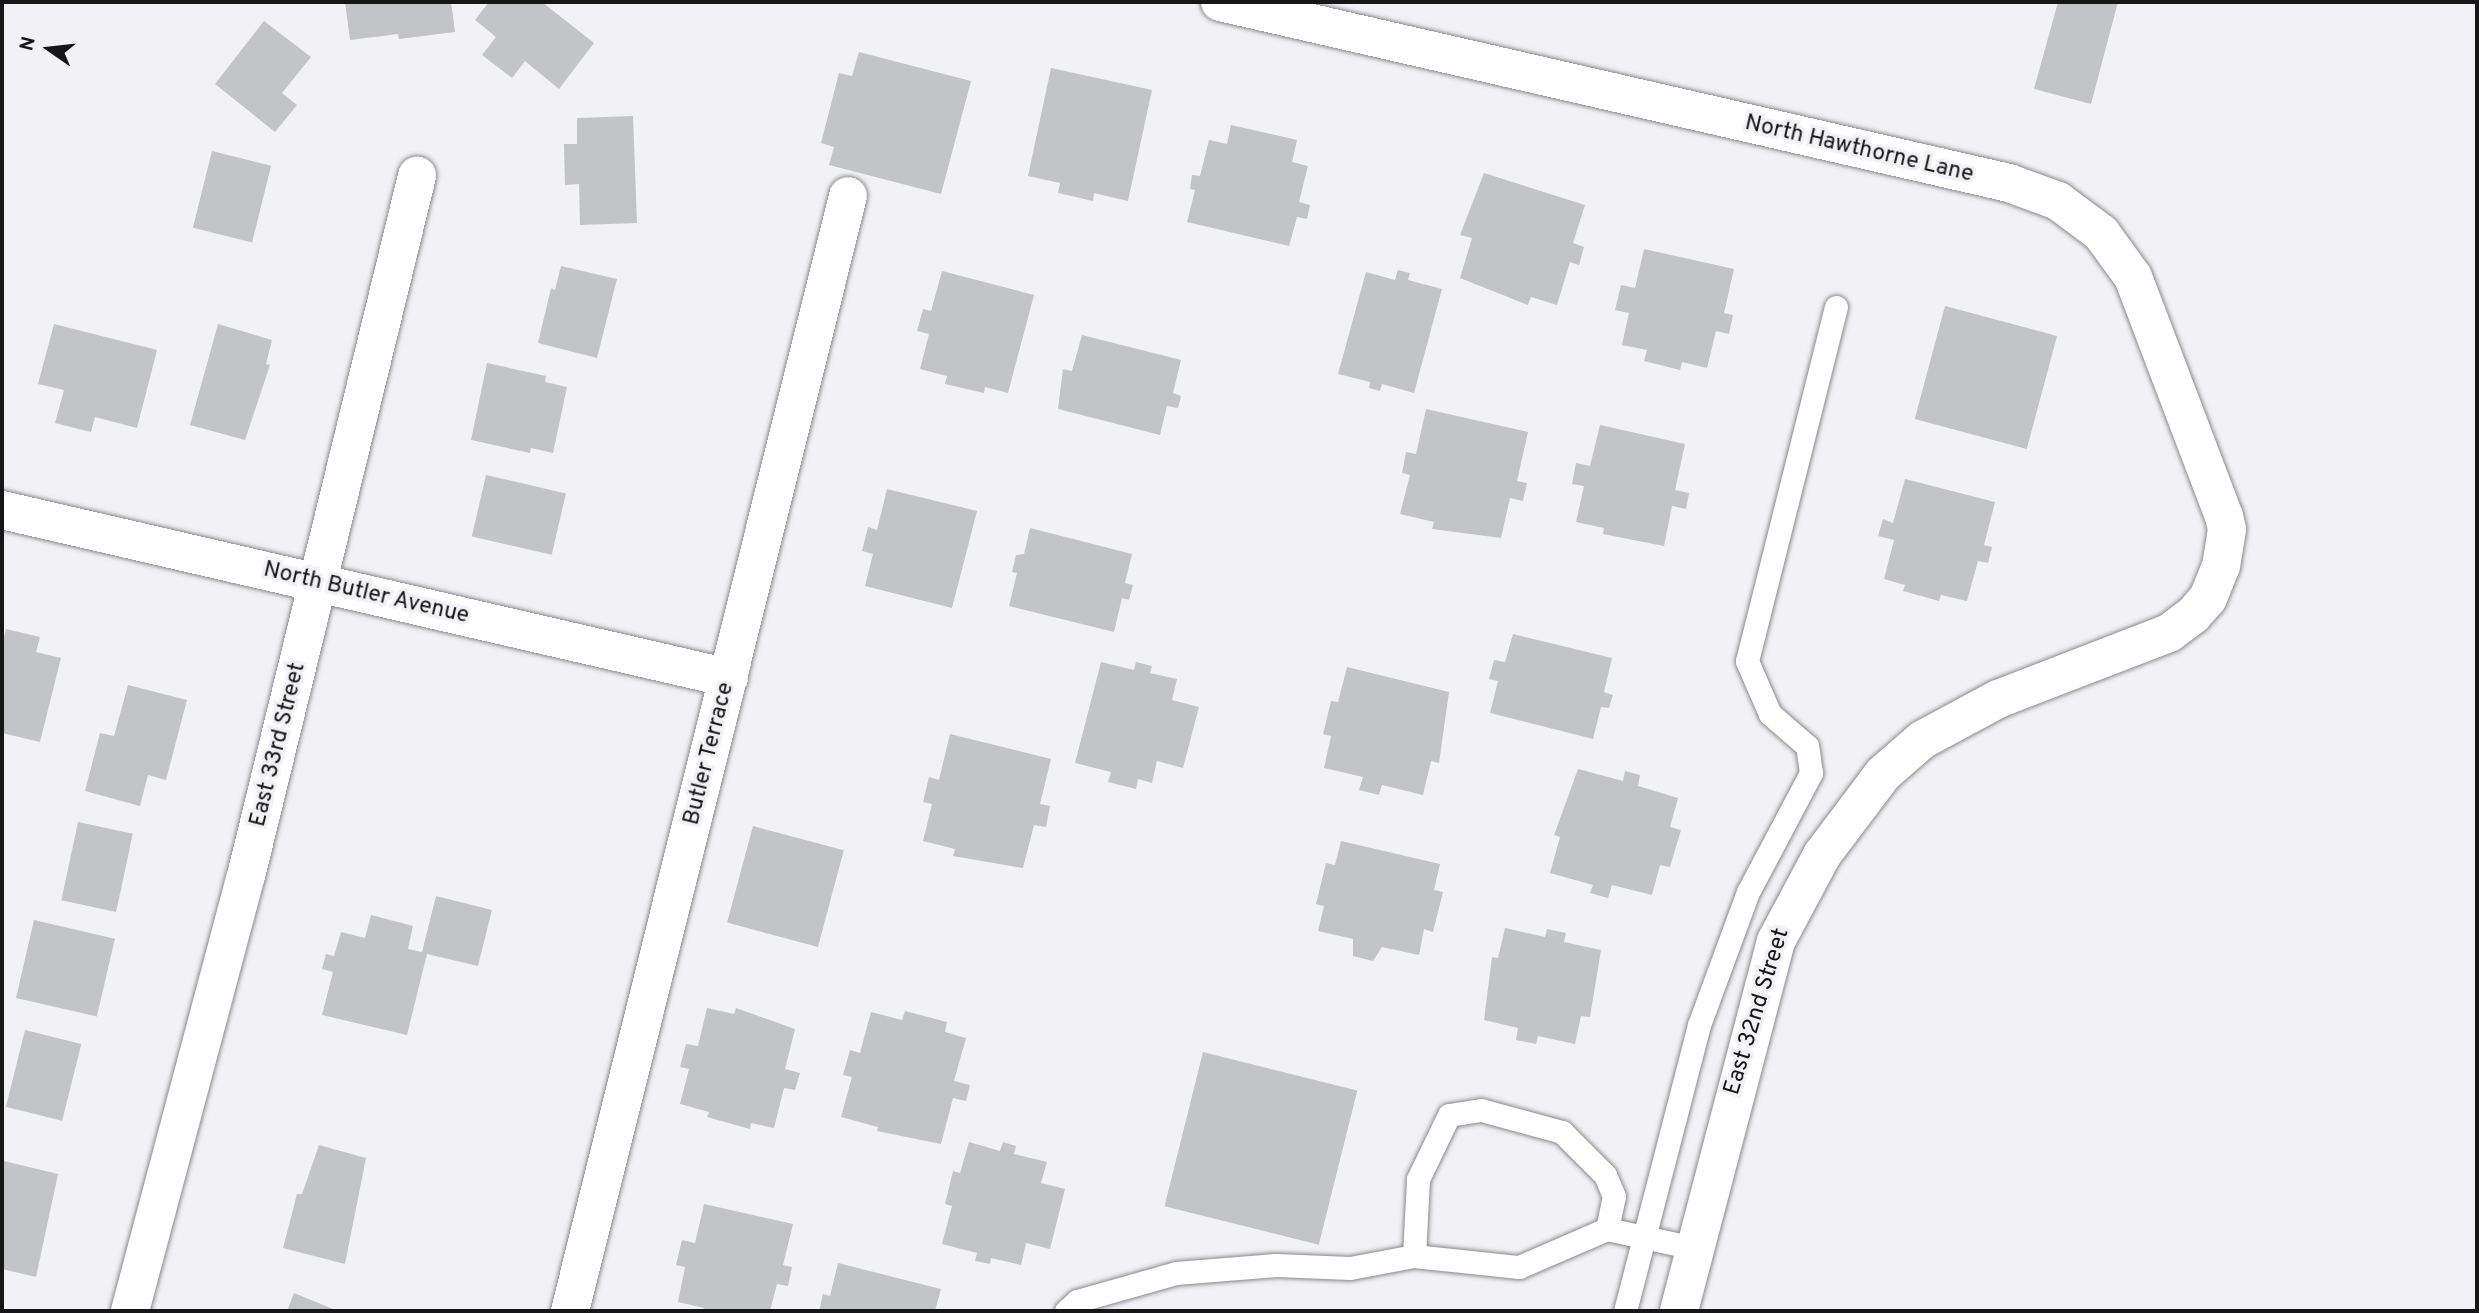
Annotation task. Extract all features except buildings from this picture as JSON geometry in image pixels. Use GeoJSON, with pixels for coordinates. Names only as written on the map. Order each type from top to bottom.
{"type":"FeatureCollection","features":[{"type":"Feature","properties":{"kind":"street","name":"North Hawthorne Lane"},"geometry":{"type":"LineString","coordinates":[[1220,2],[1299,11],[2017,185],[2058,201],[2101,233],[2133,277],[2219,503],[2227,529],[2226,546],[2208,598]]}},
{"type":"Feature","properties":{"kind":"street","name":"East 33rd Street"},"geometry":{"type":"LineString","coordinates":[[130,1311],[319,583],[417,176]]}},
{"type":"Feature","properties":{"kind":"street","name":"Butler Terrace"},"geometry":{"type":"LineString","coordinates":[[570,1311],[848,196]]}},
{"type":"Feature","properties":{"kind":"street","name":"North Butler Avenue"},"geometry":{"type":"LineString","coordinates":[[2,510],[729,678]]}},
{"type":"Feature","properties":{"kind":"street","name":"East 32nd Street"},"geometry":{"type":"LineString","coordinates":[[1679,1311],[1776,942],[1822,855],[1883,774],[1940,728],[1998,699],[2169,633],[2208,598]]}},
{"type":"Feature","properties":{"kind":"lane"},"geometry":{"type":"LineString","coordinates":[[1625,1311],[1699,1025],[1748,892],[1811,772],[1807,746],[1770,714],[1747,661],[1836,307]]}},
{"type":"Feature","properties":{"kind":"lane"},"geometry":{"type":"LineString","coordinates":[[1414,1256],[1418,1179],[1449,1115],[1481,1110],[1562,1132],[1605,1175],[1614,1196],[1607,1229]]}},
{"type":"Feature","properties":{"kind":"lane"},"geometry":{"type":"LineString","coordinates":[[1066,1311],[1077,1301],[1176,1273],[1276,1265],[1350,1269],[1414,1256],[1519,1267],[1607,1229],[1694,1248]]}}]}
